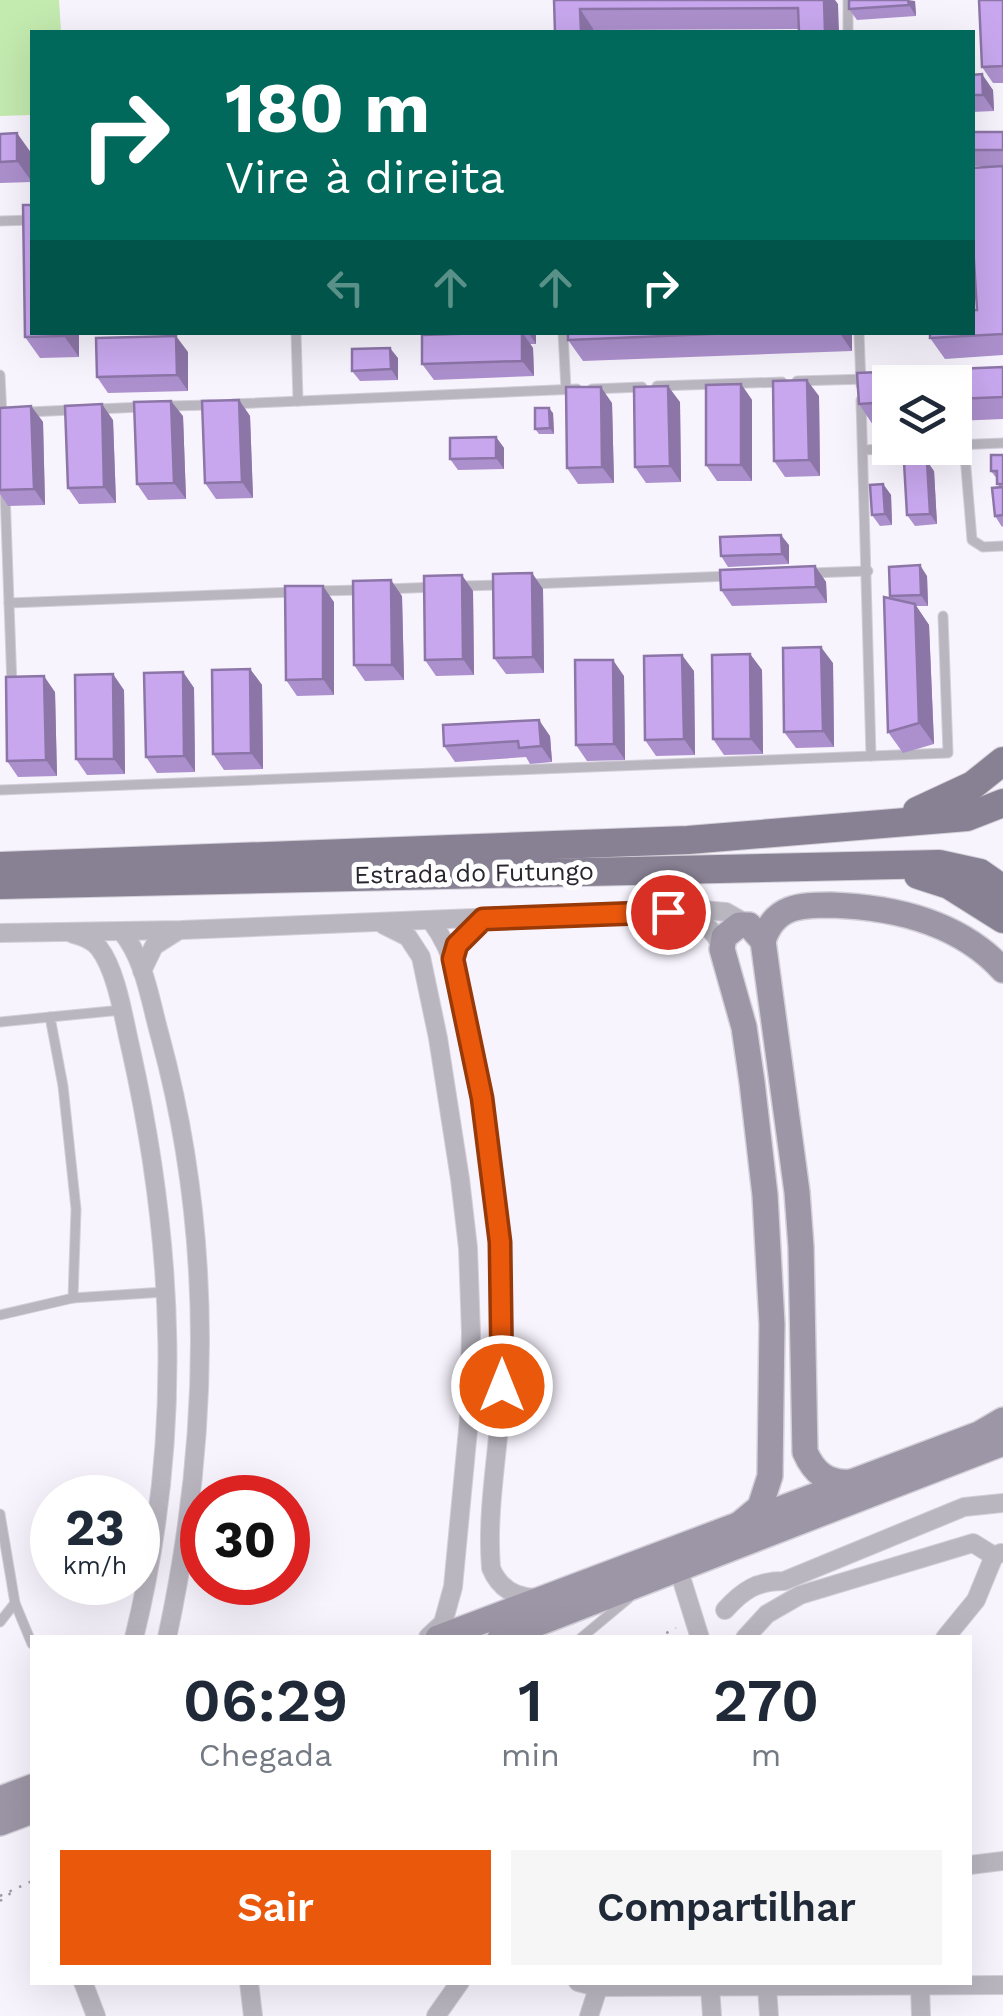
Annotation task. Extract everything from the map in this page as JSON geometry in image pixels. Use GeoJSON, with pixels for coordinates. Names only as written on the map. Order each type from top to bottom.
{"type":"FeatureCollection","features":[{"type":"Feature","properties":{"kind":"main road"},"geometry":{"type":"LineString","coordinates":[[882,822],[950,798],[1003,762]]}},
{"type":"Feature","properties":{"kind":"main road","name":"Estrada do Futungo"},"geometry":{"type":"LineString","coordinates":[[0,866],[688,840],[968,817],[1003,803]]}},
{"type":"Feature","properties":{"kind":"main road","name":"Estrada do Futungo"},"geometry":{"type":"LineString","coordinates":[[0,886],[939,864],[980,873],[1003,889]]}},
{"type":"Feature","properties":{"kind":"main road"},"geometry":{"type":"LineString","coordinates":[[882,866],[948,885],[1003,920]]}},
{"type":"Feature","properties":{"kind":"street"},"geometry":{"type":"LineString","coordinates":[[722,948],[731,928],[756,933],[786,909],[813,905],[890,909],[940,926],[1003,970]]}},
{"type":"Feature","properties":{"kind":"street"},"geometry":{"type":"LineString","coordinates":[[0,933],[715,910],[736,916],[756,933],[794,1161],[805,1452],[818,1473],[830,1480],[851,1482]]}},
{"type":"Feature","properties":{"kind":"street"},"geometry":{"type":"LineString","coordinates":[[668,912],[706,924],[722,948],[744,1027],[761,1166],[772,1324],[770,1476],[760,1506],[736,1527]]}},
{"type":"Feature","properties":{"kind":"street"},"geometry":{"type":"LineString","coordinates":[[453,959],[457,945],[483,919]]}},
{"type":"Feature","properties":{"kind":"street"},"geometry":{"type":"LineString","coordinates":[[421,957],[431,921]]}},
{"type":"Feature","properties":{"kind":"street"},"geometry":{"type":"LineString","coordinates":[[431,921],[450,947],[453,959],[482,1098],[498,1218],[502,1386],[491,1568],[496,1580],[519,1596],[547,1597]]}},
{"type":"Feature","properties":{"kind":"street"},"geometry":{"type":"LineString","coordinates":[[378,923],[408,937],[421,957],[450,1108],[469,1278],[468,1419],[453,1587],[443,1623],[430,1635]]}},
{"type":"Feature","properties":{"kind":"street"},"geometry":{"type":"LineString","coordinates":[[142,971],[154,946],[181,930]]}},
{"type":"Feature","properties":{"kind":"street"},"geometry":{"type":"LineString","coordinates":[[120,931],[134,946],[166,1058],[183,1148],[200,1292],[201,1352],[193,1488],[168,1635]]}},
{"type":"Feature","properties":{"kind":"street"},"geometry":{"type":"LineString","coordinates":[[110,972],[110,957],[120,931]]}},
{"type":"Feature","properties":{"kind":"street"},"geometry":{"type":"LineString","coordinates":[[68,932],[89,939],[100,948],[122,1010],[151,1138],[167,1292],[169,1350],[160,1504],[135,1635]]}},
{"type":"Feature","properties":{"kind":"street"},"geometry":{"type":"LineString","coordinates":[[761,1166],[767,1175],[777,1178],[791,1172],[794,1161]]}},
{"type":"Feature","properties":{"kind":"street"},"geometry":{"type":"LineString","coordinates":[[767,1223],[774,1210],[785,1207],[795,1212],[799,1221]]}},
{"type":"Feature","properties":{"kind":"street"},"geometry":{"type":"LineString","coordinates":[[464,1220],[469,1229],[479,1234],[494,1228],[498,1218]]}},
{"type":"Feature","properties":{"kind":"street"},"geometry":{"type":"LineString","coordinates":[[469,1278],[472,1268],[487,1262],[497,1268],[501,1278]]}},
{"type":"Feature","properties":{"kind":"street"},"geometry":{"type":"LineString","coordinates":[[167,1292],[172,1302],[181,1307],[192,1305],[200,1292]]}},
{"type":"Feature","properties":{"kind":"street"},"geometry":{"type":"LineString","coordinates":[[169,1350],[174,1340],[183,1336],[198,1342],[201,1352]]}},
{"type":"Feature","properties":{"kind":"street"},"geometry":{"type":"LineString","coordinates":[[446,1635],[979,1434],[1003,1420]]}},
{"type":"Feature","properties":{"kind":"street"},"geometry":{"type":"LineString","coordinates":[[508,1635],[1003,1443]]}},
{"type":"Feature","properties":{"kind":"street"},"geometry":{"type":"LineString","coordinates":[[725,1610],[752,1586],[767,1581],[784,1582],[964,1507],[1003,1503]]}},
{"type":"Feature","properties":{"kind":"street"},"geometry":{"type":"LineString","coordinates":[[964,1507],[973,1543]]}},
{"type":"Feature","properties":{"kind":"street"},"geometry":{"type":"LineString","coordinates":[[748,1635],[766,1614],[800,1595],[973,1543],[998,1554],[976,1600],[950,1635]]}},
{"type":"Feature","properties":{"kind":"street"},"geometry":{"type":"LineString","coordinates":[[667,1575],[693,1617],[699,1635]]}},
{"type":"Feature","properties":{"kind":"street"},"geometry":{"type":"LineString","coordinates":[[784,1582],[785,1604]]}},
{"type":"Feature","properties":{"kind":"street"},"geometry":{"type":"LineString","coordinates":[[0,1799],[30,1788]]}},
{"type":"Feature","properties":{"kind":"street"},"geometry":{"type":"LineString","coordinates":[[0,1823],[30,1812]]}},
{"type":"Feature","properties":{"kind":"street"},"geometry":{"type":"LineString","coordinates":[[972,1864],[1003,1861]]}},
{"type":"Feature","properties":{"kind":"street"},"geometry":{"type":"LineString","coordinates":[[972,1985],[1003,1984]]}},
{"type":"Feature","properties":{"kind":"street"},"geometry":{"type":"LineString","coordinates":[[84,1985],[96,2016]]}},
{"type":"Feature","properties":{"kind":"street"},"geometry":{"type":"LineString","coordinates":[[248,1985],[253,2016]]}},
{"type":"Feature","properties":{"kind":"street"},"geometry":{"type":"LineString","coordinates":[[436,2016],[458,1985]]}},
{"type":"Feature","properties":{"kind":"street"},"geometry":{"type":"LineString","coordinates":[[588,2016],[599,1985],[962,1985]]}},
{"type":"Feature","properties":{"kind":"street"},"geometry":{"type":"LineString","coordinates":[[920,1986],[922,2016]]}},
{"type":"Feature","properties":{"kind":"street"},"geometry":{"type":"LineString","coordinates":[[710,1987],[712,2016]]}},
{"type":"Feature","properties":{"kind":"street"},"geometry":{"type":"LineString","coordinates":[[767,1987],[768,2016]]}},
{"type":"Feature","properties":{"kind":"lane"},"geometry":{"type":"LineString","coordinates":[[848,0],[848,30]]}},
{"type":"Feature","properties":{"kind":"lane"},"geometry":{"type":"LineString","coordinates":[[0,221],[30,220]]}},
{"type":"Feature","properties":{"kind":"lane"},"geometry":{"type":"LineString","coordinates":[[296,335],[298,401]]}},
{"type":"Feature","properties":{"kind":"lane"},"geometry":{"type":"LineString","coordinates":[[563,335],[566,390]]}},
{"type":"Feature","properties":{"kind":"lane"},"geometry":{"type":"LineString","coordinates":[[858,335],[871,756]]}},
{"type":"Feature","properties":{"kind":"lane"},"geometry":{"type":"LineString","coordinates":[[0,375],[2,432]]}},
{"type":"Feature","properties":{"kind":"lane"},"geometry":{"type":"LineString","coordinates":[[1,413],[872,378]]}},
{"type":"Feature","properties":{"kind":"lane"},"geometry":{"type":"LineString","coordinates":[[972,444],[1003,443]]}},
{"type":"Feature","properties":{"kind":"lane"},"geometry":{"type":"LineString","coordinates":[[864,450],[872,450]]}},
{"type":"Feature","properties":{"kind":"lane"},"geometry":{"type":"LineString","coordinates":[[963,465],[972,540],[983,547],[1003,546]]}},
{"type":"Feature","properties":{"kind":"lane"},"geometry":{"type":"LineString","coordinates":[[4,489],[12,696]]}},
{"type":"Feature","properties":{"kind":"lane"},"geometry":{"type":"LineString","coordinates":[[808,574],[868,571]]}},
{"type":"Feature","properties":{"kind":"lane"},"geometry":{"type":"LineString","coordinates":[[528,584],[748,576]]}},
{"type":"Feature","properties":{"kind":"lane"},"geometry":{"type":"LineString","coordinates":[[9,602],[508,584]]}},
{"type":"Feature","properties":{"kind":"lane"},"geometry":{"type":"LineString","coordinates":[[0,790],[948,753],[943,616]]}},
{"type":"Feature","properties":{"kind":"lane"},"geometry":{"type":"LineString","coordinates":[[16,770],[16,789]]}},
{"type":"Feature","properties":{"kind":"lane"},"geometry":{"type":"LineString","coordinates":[[0,1022],[122,1010]]}},
{"type":"Feature","properties":{"kind":"lane"},"geometry":{"type":"LineString","coordinates":[[50,1016],[76,1209],[72,1298]]}},
{"type":"Feature","properties":{"kind":"lane"},"geometry":{"type":"LineString","coordinates":[[0,1316],[72,1298],[167,1292]]}},
{"type":"Feature","properties":{"kind":"lane"},"geometry":{"type":"LineString","coordinates":[[0,1514],[15,1603],[30,1639]]}},
{"type":"Feature","properties":{"kind":"lane"},"geometry":{"type":"LineString","coordinates":[[585,1635],[667,1575]]}},
{"type":"Feature","properties":{"kind":"lane"},"geometry":{"type":"LineString","coordinates":[[0,1622],[15,1603]]}},
{"type":"Feature","properties":{"kind":"path"},"geometry":{"type":"LineString","coordinates":[[663,1635],[693,1617]]}},
{"type":"Feature","properties":{"kind":"path"},"geometry":{"type":"LineString","coordinates":[[0,1898],[30,1883]]}},
{"type":"Feature","properties":{"kind":"green space"},"geometry":{"type":"Polygon","coordinates":[[[0,0],[59,0],[61,30],[30,30],[30,115],[0,116],[0,0]]]}},
{"type":"Feature","properties":{"kind":"building"},"geometry":{"type":"Polygon","coordinates":[[[554,0],[824,0],[825,30],[799,30],[798,8],[580,9],[581,30],[555,30],[554,0]]]}},
{"type":"Feature","properties":{"kind":"building"},"geometry":{"type":"Polygon","coordinates":[[[849,0],[908,0],[909,5],[849,9],[849,0]]]}},
{"type":"Feature","properties":{"kind":"building"},"geometry":{"type":"Polygon","coordinates":[[[979,0],[1003,0],[1003,66],[982,67],[979,0]]]}},
{"type":"Feature","properties":{"kind":"building"},"geometry":{"type":"Polygon","coordinates":[[[982,74],[983,95],[975,95],[975,75],[982,74]]]}},
{"type":"Feature","properties":{"kind":"building"},"geometry":{"type":"Polygon","coordinates":[[[975,132],[1003,132],[1003,150],[975,150],[975,132]]]}},
{"type":"Feature","properties":{"kind":"building"},"geometry":{"type":"Polygon","coordinates":[[[17,133],[17,161],[0,162],[0,134],[17,133]]]}},
{"type":"Feature","properties":{"kind":"building"},"geometry":{"type":"Polygon","coordinates":[[[1003,166],[1003,334],[930,338],[975,335],[975,168],[1003,166]]]}},
{"type":"Feature","properties":{"kind":"building"},"geometry":{"type":"Polygon","coordinates":[[[23,205],[30,205],[30,335],[64,336],[25,337],[23,205]]]}},
{"type":"Feature","properties":{"kind":"building"},"geometry":{"type":"Polygon","coordinates":[[[422,335],[522,335],[522,361],[422,364],[422,335]]]}},
{"type":"Feature","properties":{"kind":"building"},"geometry":{"type":"Polygon","coordinates":[[[568,335],[687,335],[568,340],[568,335]]]}},
{"type":"Feature","properties":{"kind":"building"},"geometry":{"type":"Polygon","coordinates":[[[176,336],[177,375],[97,377],[96,338],[176,336]]]}},
{"type":"Feature","properties":{"kind":"building"},"geometry":{"type":"Polygon","coordinates":[[[390,348],[391,369],[352,371],[352,349],[390,348]]]}},
{"type":"Feature","properties":{"kind":"building"},"geometry":{"type":"Polygon","coordinates":[[[1003,367],[1003,397],[972,398],[972,368],[1003,367]]]}},
{"type":"Feature","properties":{"kind":"building"},"geometry":{"type":"Polygon","coordinates":[[[872,372],[872,403],[859,404],[857,373],[872,372]]]}},
{"type":"Feature","properties":{"kind":"building"},"geometry":{"type":"Polygon","coordinates":[[[807,380],[809,460],[774,461],[773,381],[807,380]]]}},
{"type":"Feature","properties":{"kind":"building"},"geometry":{"type":"Polygon","coordinates":[[[741,384],[741,465],[706,465],[706,385],[741,384]]]}},
{"type":"Feature","properties":{"kind":"building"},"geometry":{"type":"Polygon","coordinates":[[[668,386],[670,466],[635,467],[634,387],[668,386]]]}},
{"type":"Feature","properties":{"kind":"building"},"geometry":{"type":"Polygon","coordinates":[[[566,387],[601,387],[602,467],[567,468],[566,387]]]}},
{"type":"Feature","properties":{"kind":"building"},"geometry":{"type":"Polygon","coordinates":[[[239,400],[242,482],[205,483],[202,401],[239,400]]]}},
{"type":"Feature","properties":{"kind":"building"},"geometry":{"type":"Polygon","coordinates":[[[171,401],[174,483],[137,484],[134,402],[171,401]]]}},
{"type":"Feature","properties":{"kind":"building"},"geometry":{"type":"Polygon","coordinates":[[[102,404],[104,487],[68,488],[65,406],[102,404]]]}},
{"type":"Feature","properties":{"kind":"building"},"geometry":{"type":"Polygon","coordinates":[[[31,406],[34,489],[0,490],[0,408],[31,406]]]}},
{"type":"Feature","properties":{"kind":"building"},"geometry":{"type":"Polygon","coordinates":[[[535,408],[549,408],[550,428],[535,429],[535,408]]]}},
{"type":"Feature","properties":{"kind":"building"},"geometry":{"type":"Polygon","coordinates":[[[496,437],[496,458],[450,459],[450,438],[496,437]]]}},
{"type":"Feature","properties":{"kind":"building"},"geometry":{"type":"Polygon","coordinates":[[[991,455],[1003,455],[1003,484],[997,484],[997,471],[991,471],[991,455]]]}},
{"type":"Feature","properties":{"kind":"building"},"geometry":{"type":"Polygon","coordinates":[[[904,465],[927,465],[930,514],[907,515],[904,465]]]}},
{"type":"Feature","properties":{"kind":"building"},"geometry":{"type":"Polygon","coordinates":[[[883,484],[885,514],[872,515],[870,485],[883,484]]]}},
{"type":"Feature","properties":{"kind":"building"},"geometry":{"type":"Polygon","coordinates":[[[1003,487],[1003,515],[995,516],[992,488],[1003,487]]]}},
{"type":"Feature","properties":{"kind":"building"},"geometry":{"type":"Polygon","coordinates":[[[781,535],[782,554],[721,556],[720,537],[781,535]]]}},
{"type":"Feature","properties":{"kind":"building"},"geometry":{"type":"Polygon","coordinates":[[[920,565],[921,595],[890,596],[889,567],[920,565]]]}},
{"type":"Feature","properties":{"kind":"building"},"geometry":{"type":"Polygon","coordinates":[[[815,566],[816,587],[721,590],[720,570],[815,566]]]}},
{"type":"Feature","properties":{"kind":"building"},"geometry":{"type":"Polygon","coordinates":[[[532,573],[533,657],[494,658],[493,574],[532,573]]]}},
{"type":"Feature","properties":{"kind":"building"},"geometry":{"type":"Polygon","coordinates":[[[462,575],[463,659],[425,660],[424,576],[462,575]]]}},
{"type":"Feature","properties":{"kind":"building"},"geometry":{"type":"Polygon","coordinates":[[[391,580],[392,665],[354,665],[353,581],[391,580]]]}},
{"type":"Feature","properties":{"kind":"building"},"geometry":{"type":"Polygon","coordinates":[[[285,586],[323,586],[323,679],[286,680],[285,586]]]}},
{"type":"Feature","properties":{"kind":"building"},"geometry":{"type":"Polygon","coordinates":[[[884,597],[915,604],[919,723],[888,732],[884,597]]]}},
{"type":"Feature","properties":{"kind":"building"},"geometry":{"type":"Polygon","coordinates":[[[821,647],[823,731],[784,732],[783,648],[821,647]]]}},
{"type":"Feature","properties":{"kind":"building"},"geometry":{"type":"Polygon","coordinates":[[[750,654],[751,739],[713,739],[712,655],[750,654]]]}},
{"type":"Feature","properties":{"kind":"building"},"geometry":{"type":"Polygon","coordinates":[[[682,655],[684,739],[645,740],[644,656],[682,655]]]}},
{"type":"Feature","properties":{"kind":"building"},"geometry":{"type":"Polygon","coordinates":[[[575,660],[613,660],[614,744],[576,745],[575,660]]]}},
{"type":"Feature","properties":{"kind":"building"},"geometry":{"type":"Polygon","coordinates":[[[250,669],[251,753],[213,754],[212,670],[250,669]]]}},
{"type":"Feature","properties":{"kind":"building"},"geometry":{"type":"Polygon","coordinates":[[[183,672],[184,756],[146,757],[144,673],[183,672]]]}},
{"type":"Feature","properties":{"kind":"building"},"geometry":{"type":"Polygon","coordinates":[[[113,674],[114,759],[76,759],[75,675],[113,674]]]}},
{"type":"Feature","properties":{"kind":"building"},"geometry":{"type":"Polygon","coordinates":[[[44,676],[46,760],[7,761],[6,677],[44,676]]]}},
{"type":"Feature","properties":{"kind":"building"},"geometry":{"type":"Polygon","coordinates":[[[539,720],[541,746],[519,748],[518,741],[444,746],[443,725],[539,720]]]}},
{"type":"Feature","properties":{"kind":"route"},"geometry":{"type":"LineString","coordinates":[[502,1386],[500,1242],[482,1098],[453,959],[457,945],[483,919],[668,912]]}}]}
